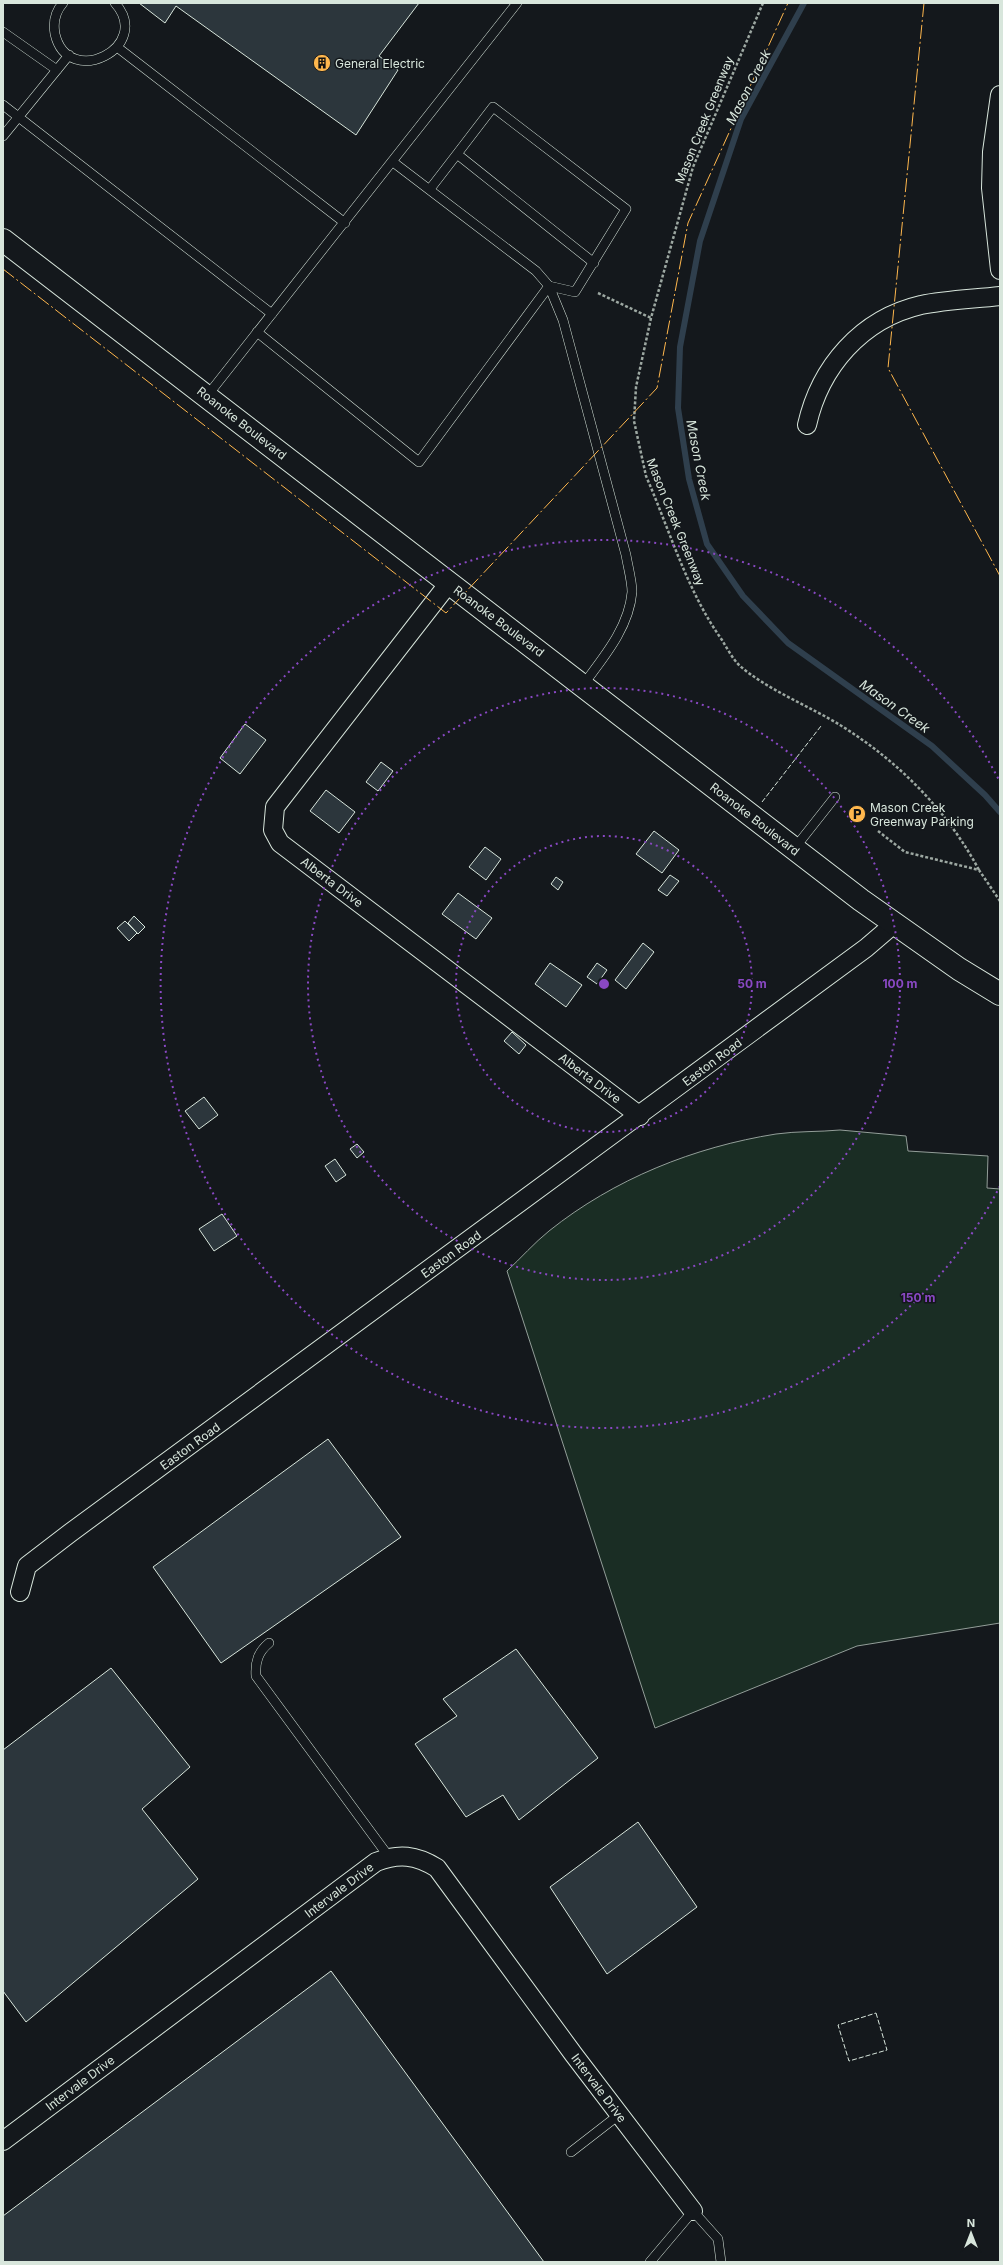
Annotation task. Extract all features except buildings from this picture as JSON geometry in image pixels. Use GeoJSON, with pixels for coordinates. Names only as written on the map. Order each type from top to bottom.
{"type":"FeatureCollection","features":[{"type":"Feature","properties":{"kind":"main road","name":"Roanoke Boulevard"},"geometry":{"type":"LineString","coordinates":[[3,240],[583,685],[794,849],[894,924],[959,969],[1000,994]]}},
{"type":"Feature","properties":{"kind":"street"},"geometry":{"type":"LineString","coordinates":[[1000,94],[992,152],[991,188],[1000,270]]}},
{"type":"Feature","properties":{"kind":"street"},"geometry":{"type":"LineString","coordinates":[[806,425],[820,385],[834,362],[851,342],[872,326],[896,314],[921,305],[1000,296]]}},
{"type":"Feature","properties":{"kind":"street","name":"Alberta Drive"},"geometry":{"type":"LineString","coordinates":[[449,583],[275,807],[273,814],[273,830],[280,843],[640,1116]]}},
{"type":"Feature","properties":{"kind":"street","name":"Easton Road"},"geometry":{"type":"LineString","coordinates":[[20,1592],[27,1566],[640,1116],[860,952],[894,924]]}},
{"type":"Feature","properties":{"kind":"street","name":"Intervale Drive"},"geometry":{"type":"LineString","coordinates":[[3,2141],[376,1862],[389,1857],[411,1856],[423,1860],[437,1868],[693,2211]]}},
{"type":"Feature","properties":{"kind":"lane"},"geometry":{"type":"LineString","coordinates":[[58,5],[54,28],[62,48],[79,60],[100,59],[110,54],[117,47],[123,37],[124,26],[122,15],[115,3]]}},
{"type":"Feature","properties":{"kind":"lane"},"geometry":{"type":"LineString","coordinates":[[207,396],[345,223],[517,3]]}},
{"type":"Feature","properties":{"kind":"lane"},"geometry":{"type":"LineString","coordinates":[[3,32],[57,70]]}},
{"type":"Feature","properties":{"kind":"lane"},"geometry":{"type":"LineString","coordinates":[[117,47],[345,223]]}},
{"type":"Feature","properties":{"kind":"lane"},"geometry":{"type":"LineString","coordinates":[[3,136],[70,55]]}},
{"type":"Feature","properties":{"kind":"lane"},"geometry":{"type":"LineString","coordinates":[[3,105],[272,314]]}},
{"type":"Feature","properties":{"kind":"lane"},"geometry":{"type":"LineString","coordinates":[[430,189],[493,107],[626,210],[575,292],[548,286]]}},
{"type":"Feature","properties":{"kind":"lane"},"geometry":{"type":"LineString","coordinates":[[457,154],[594,263]]}},
{"type":"Feature","properties":{"kind":"lane"},"geometry":{"type":"LineString","coordinates":[[393,162],[536,271],[548,286],[564,320],[626,555],[632,592],[626,617],[610,647],[583,685]]}},
{"type":"Feature","properties":{"kind":"lane"},"geometry":{"type":"LineString","coordinates":[[257,332],[419,462],[548,286]]}},
{"type":"Feature","properties":{"kind":"lane"},"geometry":{"type":"LineString","coordinates":[[794,849],[835,797]]}},
{"type":"Feature","properties":{"kind":"lane"},"geometry":{"type":"LineString","coordinates":[[269,1643],[260,1652],[255,1664],[256,1676],[389,1857]]}},
{"type":"Feature","properties":{"kind":"lane"},"geometry":{"type":"LineString","coordinates":[[571,2152],[620,2114]]}},
{"type":"Feature","properties":{"kind":"lane"},"geometry":{"type":"LineString","coordinates":[[650,2262],[693,2211],[718,2239],[721,2262]]}},
{"type":"Feature","properties":{"kind":"path","name":"Mason Creek Greenway"},"geometry":{"type":"LineString","coordinates":[[763,3],[693,167],[651,318],[636,386],[634,421],[646,476],[703,614],[739,664],[762,681],[841,726],[909,778],[929,798],[946,819],[1000,901]]}},
{"type":"Feature","properties":{"kind":"path"},"geometry":{"type":"LineString","coordinates":[[598,293],[651,318]]}},
{"type":"Feature","properties":{"kind":"path"},"geometry":{"type":"LineString","coordinates":[[878,831],[905,852],[979,870]]}},
{"type":"Feature","properties":{"kind":"green space"},"geometry":{"type":"Polygon","coordinates":[[[840,1130],[906,1136],[908,1151],[988,1156],[987,1188],[1000,1189],[1000,1623],[857,1646],[655,1728],[507,1271],[543,1236],[574,1212],[600,1196],[656,1168],[715,1147],[745,1140],[784,1133],[840,1130]]]}},
{"type":"Feature","properties":{"kind":"waterway","name":"Mason Creek"},"geometry":{"type":"LineString","coordinates":[[804,3],[741,119],[700,241],[680,347],[678,408],[689,479],[707,544],[743,596],[788,643],[932,746],[985,795],[1000,812]]}},
{"type":"Feature","properties":{"kind":"fence"},"geometry":{"type":"LineString","coordinates":[[762,802],[821,726]]}},
{"type":"Feature","properties":{"kind":"fence"},"geometry":{"type":"LineString","coordinates":[[876,2013],[887,2050],[849,2061],[838,2025],[876,2013]]}},
{"type":"Feature","properties":{"kind":"power"},"geometry":{"type":"LineString","coordinates":[[3,269],[446,613],[657,388],[688,223],[788,3]]}},
{"type":"Feature","properties":{"kind":"power"},"geometry":{"type":"LineString","coordinates":[[924,3],[888,368],[1000,576]]}},
{"type":"Feature","properties":{"kind":"place","name":"General Electric"},"geometry":{"type":"Point","coordinates":[322,63]}},
{"type":"Feature","properties":{"kind":"place","name":"Mason Creek Greenway Parking"},"geometry":{"type":"Point","coordinates":[857,814]}}]}
